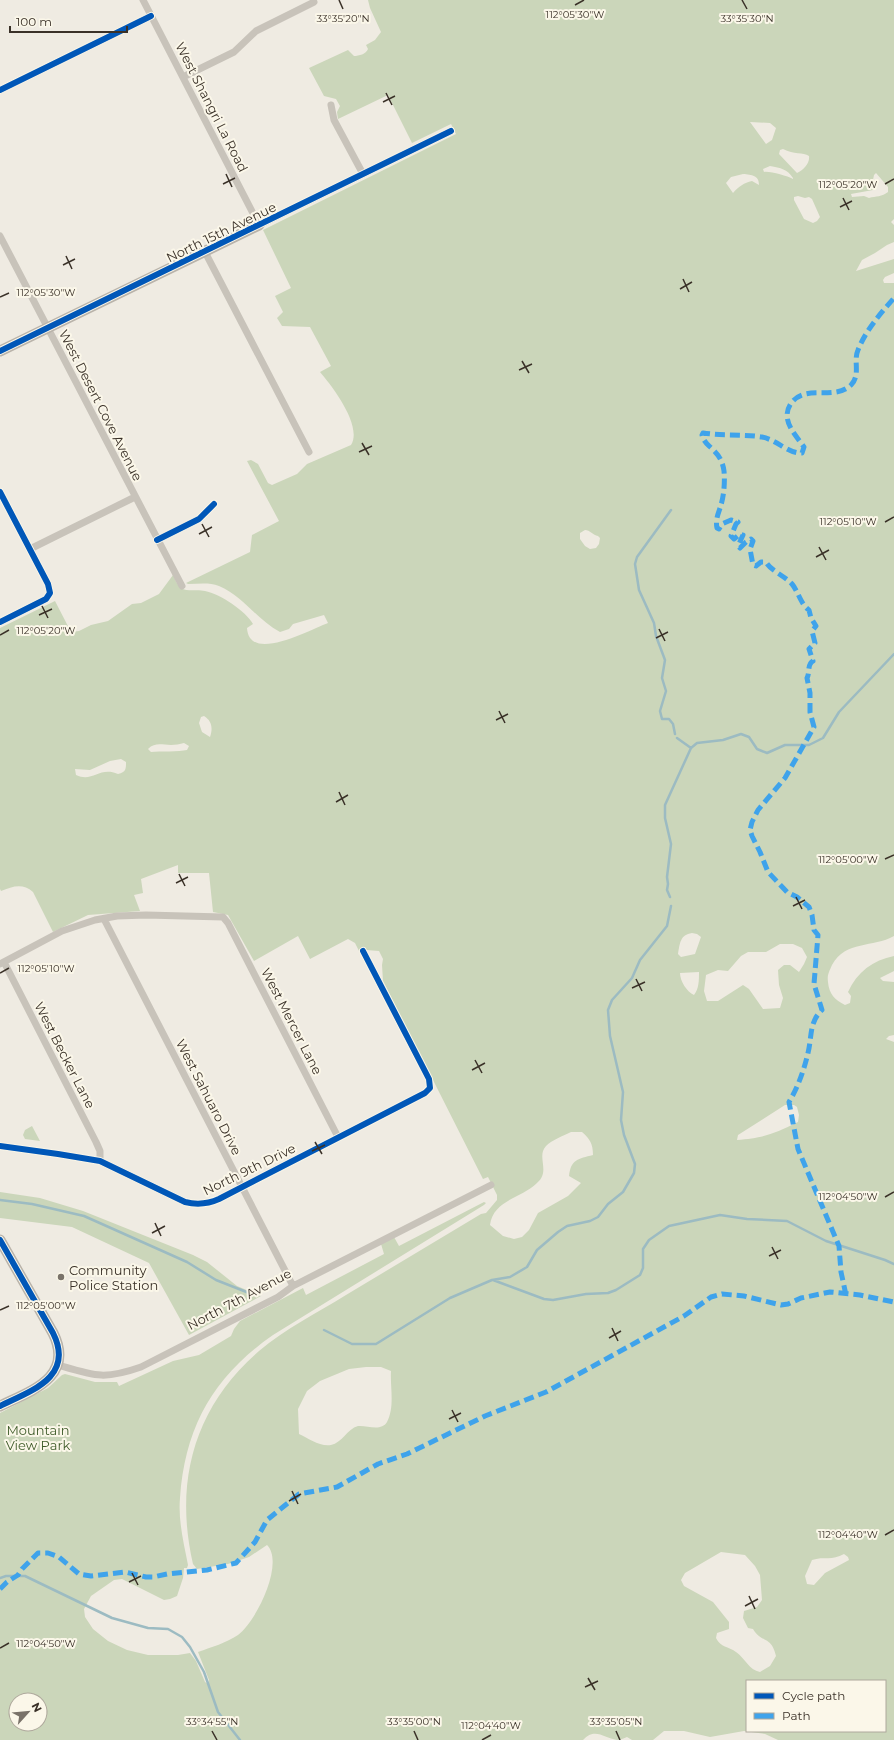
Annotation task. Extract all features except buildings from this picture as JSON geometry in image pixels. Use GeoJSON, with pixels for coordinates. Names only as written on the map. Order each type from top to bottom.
{"type":"FeatureCollection","features":[{"type":"Feature","properties":{"kind":"street","name":"West Shangri La Road"},"geometry":{"type":"LineString","coordinates":[[143,0],[259,225]]}},
{"type":"Feature","properties":{"kind":"street"},"geometry":{"type":"LineString","coordinates":[[183,76],[234,52],[256,31],[314,2]]}},
{"type":"Feature","properties":{"kind":"street"},"geometry":{"type":"LineString","coordinates":[[0,90],[151,16]]}},
{"type":"Feature","properties":{"kind":"street"},"geometry":{"type":"LineString","coordinates":[[331,104],[334,120],[363,174]]}},
{"type":"Feature","properties":{"kind":"street","name":"North 15th Avenue"},"geometry":{"type":"LineString","coordinates":[[0,351],[451,131]]}},
{"type":"Feature","properties":{"kind":"street","name":"West Desert Cove Avenue"},"geometry":{"type":"LineString","coordinates":[[0,236],[134,497],[182,586]]}},
{"type":"Feature","properties":{"kind":"street"},"geometry":{"type":"LineString","coordinates":[[205,252],[309,452]]}},
{"type":"Feature","properties":{"kind":"street"},"geometry":{"type":"LineString","coordinates":[[0,492],[48,584],[50,593],[46,599],[0,622]]}},
{"type":"Feature","properties":{"kind":"street"},"geometry":{"type":"LineString","coordinates":[[30,549],[134,497]]}},
{"type":"Feature","properties":{"kind":"street"},"geometry":{"type":"LineString","coordinates":[[157,540],[199,518],[214,504]]}},
{"type":"Feature","properties":{"kind":"street","name":"West Mercer Lane"},"geometry":{"type":"LineString","coordinates":[[104,919],[116,916],[146,915],[223,918],[231,929],[338,1137]]}},
{"type":"Feature","properties":{"kind":"street"},"geometry":{"type":"LineString","coordinates":[[2,963],[62,932],[95,920],[104,919]]}},
{"type":"Feature","properties":{"kind":"street","name":"West Sahuaro Drive"},"geometry":{"type":"LineString","coordinates":[[104,919],[293,1286]]}},
{"type":"Feature","properties":{"kind":"street","name":"North 9th Drive"},"geometry":{"type":"LineString","coordinates":[[0,1146],[100,1161],[152,1187],[194,1204],[211,1203],[425,1093],[430,1088],[429,1079],[363,951]]}},
{"type":"Feature","properties":{"kind":"street","name":"West Becker Lane"},"geometry":{"type":"LineString","coordinates":[[2,963],[96,1142],[100,1151],[100,1161]]}},
{"type":"Feature","properties":{"kind":"street","name":"North 7th Avenue"},"geometry":{"type":"LineString","coordinates":[[58,1366],[95,1375],[107,1376],[141,1367],[278,1296],[293,1286],[491,1185]]}},
{"type":"Feature","properties":{"kind":"street"},"geometry":{"type":"LineString","coordinates":[[0,1240],[55,1337],[59,1355],[58,1366],[48,1380],[41,1386],[0,1406]]}},
{"type":"Feature","properties":{"kind":"green space","name":"Mountain View Park"},"geometry":{"type":"Polygon","coordinates":[[[368,0],[894,0],[894,219],[891,222],[894,225],[894,242],[862,260],[856,271],[894,259],[894,273],[885,277],[883,280],[884,283],[894,283],[894,936],[886,940],[852,948],[845,952],[838,957],[832,965],[828,974],[828,980],[833,996],[845,1005],[850,1003],[851,996],[848,992],[856,978],[866,968],[879,960],[894,956],[894,971],[880,978],[883,981],[894,982],[894,1035],[889,1036],[886,1039],[894,1042],[894,1740],[778,1740],[765,1734],[751,1732],[886,1732],[886,1680],[746,1680],[746,1731],[710,1737],[684,1731],[664,1731],[653,1740],[632,1740],[627,1737],[617,1740],[600,1734],[592,1734],[583,1740],[0,1740],[0,1413],[48,1388],[65,1374],[95,1382],[117,1382],[119,1386],[173,1361],[199,1355],[231,1336],[240,1321],[303,1288],[306,1295],[384,1254],[381,1244],[394,1237],[399,1246],[484,1202],[486,1203],[273,1335],[252,1351],[234,1368],[206,1405],[188,1448],[183,1472],[180,1515],[188,1565],[187,1568],[184,1568],[183,1578],[177,1596],[164,1600],[122,1579],[114,1580],[91,1596],[84,1609],[85,1617],[93,1629],[108,1641],[127,1650],[148,1655],[178,1655],[190,1653],[196,1661],[205,1682],[208,1684],[209,1680],[198,1652],[229,1640],[238,1635],[245,1628],[260,1606],[266,1592],[273,1565],[272,1554],[267,1545],[249,1557],[228,1564],[197,1569],[193,1564],[188,1534],[186,1504],[188,1475],[194,1448],[205,1421],[219,1396],[237,1373],[269,1343],[301,1322],[481,1214],[486,1213],[497,1200],[497,1195],[488,1177],[483,1179],[383,981],[383,959],[379,951],[366,950],[360,953],[355,943],[348,939],[310,959],[298,936],[254,961],[228,915],[213,912],[209,873],[178,873],[178,865],[141,879],[143,893],[134,895],[140,911],[88,915],[53,932],[33,892],[22,886],[1,891],[0,889],[0,628],[55,601],[71,632],[79,631],[91,625],[108,621],[132,604],[141,603],[159,594],[173,575],[177,584],[181,588],[186,590],[202,590],[211,593],[225,599],[239,609],[250,619],[253,624],[247,628],[250,638],[258,643],[269,644],[282,641],[328,623],[324,615],[293,624],[289,629],[280,632],[264,621],[228,590],[211,584],[186,583],[250,552],[252,535],[279,521],[247,461],[251,460],[258,464],[268,483],[272,485],[297,474],[307,464],[351,445],[354,437],[350,417],[332,387],[320,372],[331,366],[310,327],[282,326],[277,318],[283,312],[275,296],[291,288],[263,230],[456,134],[451,124],[412,143],[388,95],[338,119],[337,112],[340,106],[336,99],[324,96],[309,68],[348,50],[354,56],[360,55],[368,49],[366,45],[375,40],[381,32],[368,0]],[[750,122],[766,144],[772,140],[776,128],[770,123],[750,122]],[[783,149],[780,150],[779,154],[797,173],[806,166],[809,161],[809,156],[804,154],[783,149]],[[770,166],[763,169],[764,172],[787,176],[793,179],[786,171],[777,167],[770,166]],[[876,173],[873,180],[875,188],[873,190],[851,194],[852,197],[864,196],[869,198],[881,196],[888,192],[888,187],[876,173]],[[743,174],[731,177],[726,183],[733,193],[742,185],[752,181],[759,185],[756,177],[743,174]],[[794,197],[794,200],[804,219],[813,223],[817,221],[820,217],[812,199],[809,197],[794,197]],[[585,530],[580,533],[580,539],[585,546],[590,549],[596,548],[599,544],[600,538],[598,536],[585,530]],[[204,716],[201,717],[199,723],[202,732],[210,737],[211,725],[209,720],[204,716]],[[184,743],[171,745],[162,744],[153,745],[148,749],[151,752],[179,751],[187,750],[189,746],[184,743]],[[121,759],[110,761],[90,770],[75,769],[76,775],[82,777],[106,772],[118,774],[125,770],[126,762],[121,759]],[[692,933],[685,936],[681,940],[679,946],[678,954],[681,957],[695,954],[701,937],[692,933]],[[780,944],[766,952],[748,952],[741,956],[728,971],[718,970],[706,975],[704,991],[707,1001],[718,1001],[743,985],[749,989],[763,1009],[780,1008],[783,998],[779,985],[778,970],[784,965],[790,965],[799,972],[807,957],[802,948],[793,944],[780,944]],[[699,972],[680,973],[686,989],[694,995],[698,987],[699,972]],[[785,1105],[738,1135],[737,1140],[761,1137],[782,1130],[798,1122],[799,1115],[797,1107],[794,1105],[785,1105]],[[571,1132],[554,1140],[546,1146],[542,1155],[543,1174],[541,1178],[531,1188],[509,1200],[496,1210],[490,1225],[503,1236],[514,1239],[522,1237],[529,1230],[538,1213],[568,1196],[581,1183],[569,1176],[571,1166],[576,1161],[593,1155],[590,1142],[582,1132],[571,1132]],[[381,1367],[349,1369],[320,1381],[307,1391],[298,1409],[299,1434],[323,1445],[331,1445],[338,1442],[351,1430],[358,1426],[381,1427],[387,1422],[392,1403],[391,1371],[381,1367]],[[721,1552],[685,1573],[681,1580],[684,1586],[713,1602],[729,1622],[729,1629],[717,1633],[716,1638],[722,1645],[736,1652],[756,1671],[760,1672],[770,1666],[776,1656],[772,1645],[756,1634],[753,1629],[748,1628],[743,1618],[744,1611],[757,1607],[762,1600],[760,1575],[755,1566],[745,1555],[721,1552]],[[844,1554],[840,1556],[812,1560],[805,1576],[807,1584],[814,1585],[825,1573],[849,1560],[844,1554]]]}},
{"type":"Feature","properties":{"kind":"green space"},"geometry":{"type":"Polygon","coordinates":[[[32,1126],[40,1141],[25,1139],[23,1135],[25,1130],[32,1126]]]}},
{"type":"Feature","properties":{"kind":"green space"},"geometry":{"type":"Polygon","coordinates":[[[0,1192],[40,1198],[83,1211],[193,1255],[207,1262],[237,1286],[261,1296],[189,1335],[149,1263],[72,1227],[0,1218],[0,1192]]]}},
{"type":"Feature","properties":{"kind":"waterway"},"geometry":{"type":"LineString","coordinates":[[671,510],[637,557],[635,564],[639,590],[654,623],[656,636],[665,660],[662,678],[666,691],[660,711],[662,719],[669,719],[673,724],[675,734]]}},
{"type":"Feature","properties":{"kind":"waterway"},"geometry":{"type":"LineString","coordinates":[[670,897],[667,890],[667,877],[671,844],[665,818],[665,805],[691,748],[697,743],[723,740],[741,734],[749,737],[757,749],[767,753],[785,745],[809,745],[823,738],[839,712],[894,654]]}},
{"type":"Feature","properties":{"kind":"waterway"},"geometry":{"type":"LineString","coordinates":[[677,738],[691,748]]}},
{"type":"Feature","properties":{"kind":"waterway"},"geometry":{"type":"LineString","coordinates":[[324,1330],[352,1344],[376,1344],[450,1298],[492,1280],[510,1277],[527,1267],[537,1250],[558,1232],[567,1226],[590,1221],[598,1217],[608,1204],[623,1192],[634,1173],[635,1164],[624,1135],[621,1120],[623,1092],[610,1036],[608,1010],[612,1000],[632,978],[640,960],[667,926],[671,906]]}},
{"type":"Feature","properties":{"kind":"waterway"},"geometry":{"type":"LineString","coordinates":[[0,1200],[32,1204],[84,1216],[187,1262],[216,1280],[249,1293]]}},
{"type":"Feature","properties":{"kind":"waterway"},"geometry":{"type":"LineString","coordinates":[[493,1280],[544,1299],[553,1300],[586,1294],[608,1293],[616,1290],[640,1275],[643,1268],[643,1249],[649,1240],[669,1226],[720,1215],[747,1219],[787,1221],[826,1241],[894,1264]]}},
{"type":"Feature","properties":{"kind":"waterway"},"geometry":{"type":"LineString","coordinates":[[0,1578],[6,1576],[25,1576],[112,1618],[148,1628],[168,1629],[182,1637],[190,1647],[204,1672],[218,1712],[240,1740]]}},
{"type":"Feature","properties":{"kind":"marked path"},"geometry":{"type":"LineString","coordinates":[[846,1295],[841,1272],[839,1246],[798,1149],[789,1102],[805,1066],[813,1025],[822,1010],[814,984],[818,935],[814,930],[812,915],[809,907],[797,897],[787,892],[768,872],[750,830],[758,810],[785,778],[814,727],[810,712],[810,693],[807,678],[809,666],[813,661],[809,649],[815,643],[812,631],[816,626],[811,618],[809,610],[806,608],[789,581],[771,568],[766,562],[761,562],[756,566],[753,565],[750,549],[753,541],[751,539],[740,548],[738,546],[743,535],[740,534],[734,539],[731,536],[738,522],[731,520],[722,524],[719,529],[717,528],[717,519],[724,493],[724,471],[717,453],[706,443],[702,435],[703,433],[762,437],[792,451],[802,453],[804,447],[790,426],[787,414],[788,408],[798,397],[805,394],[837,392],[844,390],[851,385],[856,377],[856,359],[861,343],[874,322],[894,298]]}},
{"type":"Feature","properties":{"kind":"marked path"},"geometry":{"type":"LineString","coordinates":[[0,1589],[7,1582],[18,1575],[38,1553],[48,1553],[59,1557],[79,1574],[91,1576],[125,1572],[146,1577],[153,1577],[207,1570],[236,1563],[255,1542],[267,1520],[299,1494],[337,1487],[378,1464],[407,1454],[485,1416],[546,1392],[684,1316],[711,1297],[722,1294],[744,1296],[781,1305],[788,1304],[801,1298],[830,1292],[860,1295],[894,1302]]}},
{"type":"Feature","properties":{"kind":"cycle path"},"geometry":{"type":"LineString","coordinates":[[0,90],[151,16]]}},
{"type":"Feature","properties":{"kind":"cycle path"},"geometry":{"type":"LineString","coordinates":[[0,351],[451,131]]}},
{"type":"Feature","properties":{"kind":"cycle path"},"geometry":{"type":"LineString","coordinates":[[0,492],[48,584],[50,593],[46,599],[0,622]]}},
{"type":"Feature","properties":{"kind":"cycle path"},"geometry":{"type":"LineString","coordinates":[[157,540],[199,519],[214,504]]}},
{"type":"Feature","properties":{"kind":"cycle path"},"geometry":{"type":"LineString","coordinates":[[0,1146],[100,1161],[185,1202],[202,1204],[219,1199],[425,1093],[430,1088],[429,1079],[363,951]]}},
{"type":"Feature","properties":{"kind":"cycle path"},"geometry":{"type":"LineString","coordinates":[[0,1240],[53,1333],[58,1348],[58,1361],[54,1371],[46,1380],[36,1388],[0,1406]]}},
{"type":"Feature","properties":{"kind":"place","name":"Community Police Station"},"geometry":{"type":"Point","coordinates":[61,1277]}}]}
